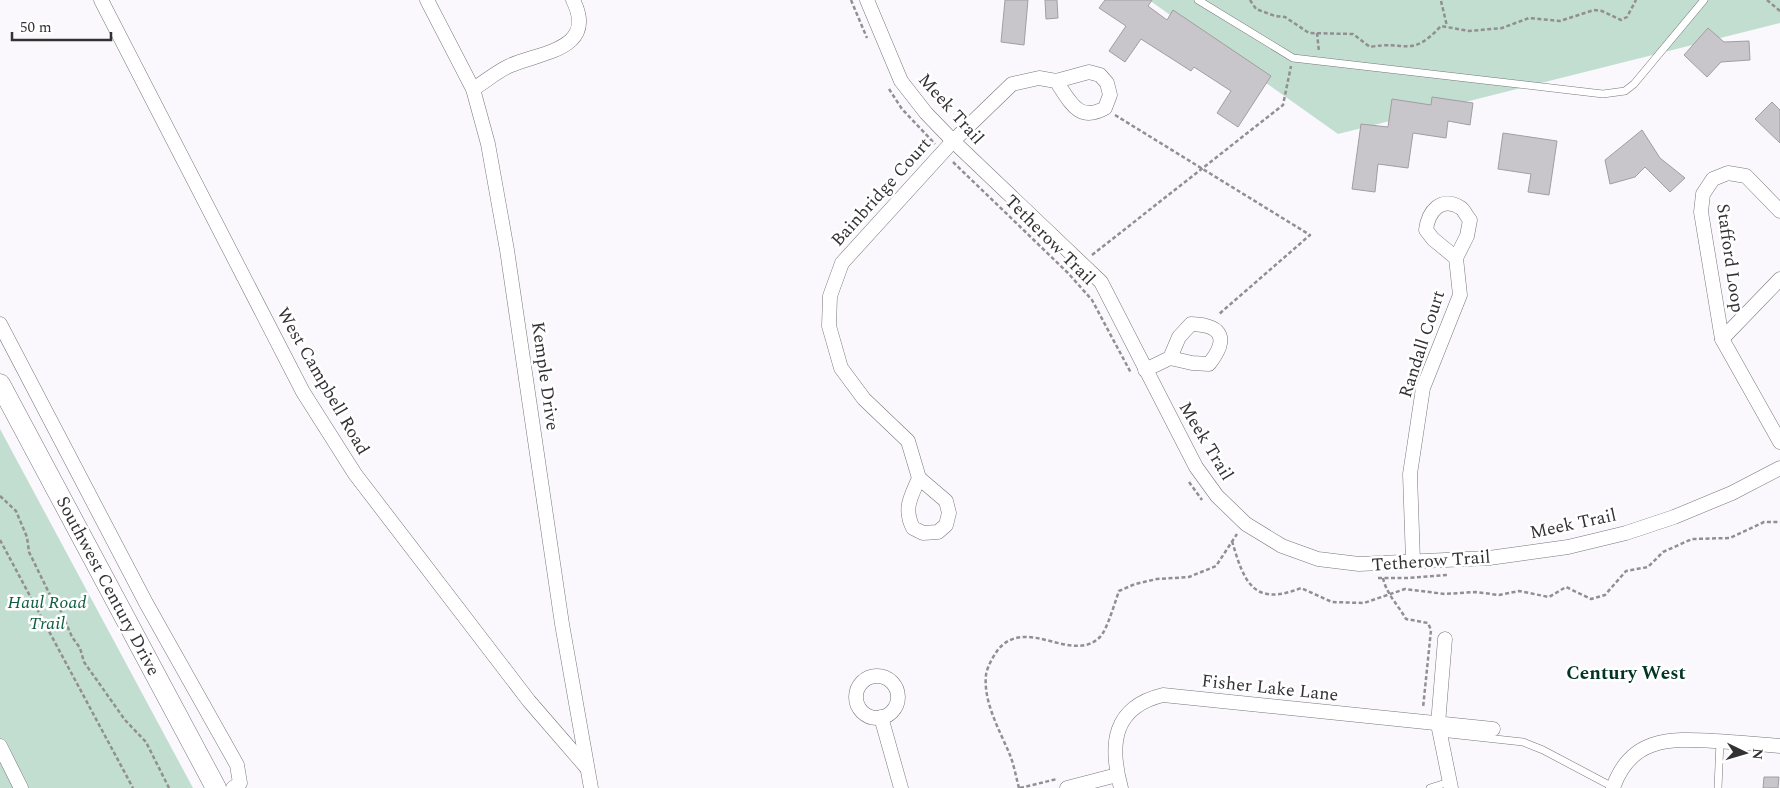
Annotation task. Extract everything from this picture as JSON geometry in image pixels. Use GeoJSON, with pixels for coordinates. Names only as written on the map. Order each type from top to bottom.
{"type":"FeatureCollection","features":[{"type":"Feature","properties":{"kind":"main road","name":"Southwest Century Drive"},"geometry":{"type":"LineString","coordinates":[[0,384],[216,788]]}},
{"type":"Feature","properties":{"kind":"street","name":"West Campbell Road"},"geometry":{"type":"LineString","coordinates":[[102,0],[303,392],[355,474],[529,701],[587,768]]}},
{"type":"Feature","properties":{"kind":"street","name":"Kemple Drive"},"geometry":{"type":"LineString","coordinates":[[427,0],[473,89],[488,144],[507,250],[562,624],[591,788]]}},
{"type":"Feature","properties":{"kind":"street"},"geometry":{"type":"LineString","coordinates":[[473,89],[506,67],[547,54],[575,38],[580,28],[580,17],[573,0]]}},
{"type":"Feature","properties":{"kind":"street","name":"Meek Trail"},"geometry":{"type":"LineString","coordinates":[[870,1],[901,81],[926,113],[953,141],[1101,282],[1139,374],[1196,467],[1217,496],[1246,524],[1282,546],[1318,559],[1359,564],[1489,558],[1568,547],[1626,533],[1674,517],[1732,493],[1780,468]]}},
{"type":"Feature","properties":{"kind":"street"},"geometry":{"type":"LineString","coordinates":[[1089,72],[1100,75],[1108,83],[1110,96],[1105,108],[1095,114],[1083,114],[1074,107],[1056,82],[1089,72]]}},
{"type":"Feature","properties":{"kind":"street","name":"Bainbridge Court"},"geometry":{"type":"LineString","coordinates":[[919,478],[908,442],[864,399],[841,368],[828,326],[830,296],[842,263],[953,141],[1012,84],[1040,78],[1056,82]]}},
{"type":"Feature","properties":{"kind":"street","name":"Stafford Loop"},"geometry":{"type":"LineString","coordinates":[[1780,211],[1746,176],[1728,173],[1713,179],[1703,194],[1702,212],[1722,339],[1780,442]]}},
{"type":"Feature","properties":{"kind":"street","name":"Randall Court"},"geometry":{"type":"LineString","coordinates":[[1413,561],[1410,474],[1424,388],[1460,295],[1456,258]]}},
{"type":"Feature","properties":{"kind":"street","name":"Stafford Loop"},"geometry":{"type":"LineString","coordinates":[[1722,339],[1780,280]]}},
{"type":"Feature","properties":{"kind":"street"},"geometry":{"type":"LineString","coordinates":[[0,324],[146,603],[237,765],[240,783],[233,788]]}},
{"type":"Feature","properties":{"kind":"street"},"geometry":{"type":"LineString","coordinates":[[1139,374],[1170,358],[1179,337],[1191,324],[1207,324],[1217,332],[1221,340],[1219,351],[1209,364],[1192,363],[1170,358]]}},
{"type":"Feature","properties":{"kind":"street"},"geometry":{"type":"LineString","coordinates":[[1445,639],[1438,729],[1450,785]]}},
{"type":"Feature","properties":{"kind":"street","name":"Fisher Lake Lane"},"geometry":{"type":"LineString","coordinates":[[1119,782],[1115,748],[1119,725],[1134,708],[1146,699],[1163,695],[1438,729],[1493,728]]}},
{"type":"Feature","properties":{"kind":"street"},"geometry":{"type":"LineString","coordinates":[[881,717],[900,788]]}},
{"type":"Feature","properties":{"kind":"street"},"geometry":{"type":"LineString","coordinates":[[1613,788],[1621,768],[1637,752],[1653,743],[1677,739],[1780,746]]}},
{"type":"Feature","properties":{"kind":"street"},"geometry":{"type":"LineString","coordinates":[[0,746],[21,788]]}},
{"type":"Feature","properties":{"kind":"street"},"geometry":{"type":"LineString","coordinates":[[1067,788],[1119,782]]}},
{"type":"Feature","properties":{"kind":"lane"},"geometry":{"type":"LineString","coordinates":[[1198,0],[1293,58],[1615,94],[1625,91],[1634,84],[1704,0]]}},
{"type":"Feature","properties":{"kind":"lane","name":"Fisher Lake Lane"},"geometry":{"type":"LineString","coordinates":[[1438,729],[1523,742],[1543,750],[1613,788]]}},
{"type":"Feature","properties":{"kind":"lane"},"geometry":{"type":"LineString","coordinates":[[1718,788],[1720,741]]}},
{"type":"Feature","properties":{"kind":"lane"},"geometry":{"type":"LineString","coordinates":[[1430,788],[1450,785]]}},
{"type":"Feature","properties":{"kind":"path"},"geometry":{"type":"LineString","coordinates":[[851,0],[870,45]]}},
{"type":"Feature","properties":{"kind":"path"},"geometry":{"type":"LineString","coordinates":[[1250,0],[1256,9],[1275,16],[1285,17],[1309,33],[1333,32],[1353,34],[1370,47],[1387,44],[1408,47],[1420,45],[1428,40],[1441,26],[1469,31],[1502,28],[1529,18],[1560,20],[1594,10],[1602,11],[1621,20],[1632,11],[1636,0]]}},
{"type":"Feature","properties":{"kind":"path"},"geometry":{"type":"LineString","coordinates":[[1767,0],[1780,11]]}},
{"type":"Feature","properties":{"kind":"path"},"geometry":{"type":"LineString","coordinates":[[1441,1],[1447,26]]}},
{"type":"Feature","properties":{"kind":"path"},"geometry":{"type":"LineString","coordinates":[[1316,33],[1320,61]]}},
{"type":"Feature","properties":{"kind":"path"},"geometry":{"type":"LineString","coordinates":[[1082,264],[1283,104],[1293,58]]}},
{"type":"Feature","properties":{"kind":"path","name":"Tetherow Trail"},"geometry":{"type":"LineString","coordinates":[[885,80],[902,109],[943,152],[1068,273],[1092,300],[1139,374]]}},
{"type":"Feature","properties":{"kind":"path"},"geometry":{"type":"LineString","coordinates":[[1105,108],[1200,169],[1310,235],[1207,324]]}},
{"type":"Feature","properties":{"kind":"path"},"geometry":{"type":"LineString","coordinates":[[1185,474],[1194,492],[1206,504]]}},
{"type":"Feature","properties":{"kind":"path"},"geometry":{"type":"LineString","coordinates":[[0,496],[16,511],[37,570],[51,597],[60,609],[72,638],[80,648],[84,662],[125,720],[146,742],[169,788]]}},
{"type":"Feature","properties":{"kind":"path"},"geometry":{"type":"LineString","coordinates":[[1232,541],[1247,582],[1261,592],[1282,596],[1301,588],[1332,602],[1364,603],[1405,589],[1444,594],[1475,592],[1499,595],[1519,591],[1549,597],[1566,587],[1591,599],[1605,595],[1626,571],[1648,567],[1663,552],[1692,539],[1730,538],[1764,522],[1780,522]]}},
{"type":"Feature","properties":{"kind":"path"},"geometry":{"type":"LineString","coordinates":[[1230,528],[1242,537]]}},
{"type":"Feature","properties":{"kind":"path"},"geometry":{"type":"LineString","coordinates":[[1019,788],[1010,756],[992,712],[986,674],[993,656],[1005,640],[1020,636],[1043,638],[1062,644],[1088,644],[1100,637],[1119,592],[1135,584],[1157,579],[1189,577],[1216,566],[1237,534]]}},
{"type":"Feature","properties":{"kind":"path"},"geometry":{"type":"LineString","coordinates":[[0,540],[133,788]]}},
{"type":"Feature","properties":{"kind":"path","name":"Tetherow Trail"},"geometry":{"type":"LineString","coordinates":[[1375,578],[1434,577],[1450,574]]}},
{"type":"Feature","properties":{"kind":"path"},"geometry":{"type":"LineString","coordinates":[[1383,578],[1386,590],[1400,607],[1406,619],[1428,624],[1431,630],[1423,708]]}},
{"type":"Feature","properties":{"kind":"green space"},"geometry":{"type":"Polygon","coordinates":[[[1149,0],[1780,0],[1780,23],[1338,134],[1149,0]]]}},
{"type":"Feature","properties":{"kind":"green space","name":"Haul Road Trail"},"geometry":{"type":"Polygon","coordinates":[[[0,429],[193,788],[0,788],[0,429]]]}},
{"type":"Feature","properties":{"kind":"building"},"geometry":{"type":"Polygon","coordinates":[[[1005,0],[1028,0],[1024,45],[1001,42],[1005,0]]]}},
{"type":"Feature","properties":{"kind":"building"},"geometry":{"type":"Polygon","coordinates":[[[1045,0],[1057,0],[1058,18],[1046,19],[1045,0]]]}},
{"type":"Feature","properties":{"kind":"building"},"geometry":{"type":"Polygon","coordinates":[[[1105,0],[1152,0],[1148,6],[1167,20],[1173,10],[1271,76],[1238,127],[1217,113],[1231,91],[1194,67],[1191,71],[1141,39],[1125,62],[1109,51],[1126,26],[1099,8],[1105,0]]]}},
{"type":"Feature","properties":{"kind":"building"},"geometry":{"type":"Polygon","coordinates":[[[1708,28],[1724,42],[1749,41],[1750,60],[1721,62],[1707,77],[1684,55],[1708,28]]]}},
{"type":"Feature","properties":{"kind":"building"},"geometry":{"type":"Polygon","coordinates":[[[1432,97],[1473,103],[1470,125],[1448,121],[1446,138],[1413,133],[1408,168],[1378,164],[1375,192],[1352,189],[1361,124],[1388,127],[1392,99],[1431,105],[1432,97]]]}},
{"type":"Feature","properties":{"kind":"building"},"geometry":{"type":"Polygon","coordinates":[[[1772,102],[1780,110],[1780,143],[1755,119],[1772,102]]]}},
{"type":"Feature","properties":{"kind":"building"},"geometry":{"type":"Polygon","coordinates":[[[1642,130],[1660,158],[1685,178],[1670,192],[1645,167],[1635,177],[1610,184],[1605,160],[1642,130]]]}},
{"type":"Feature","properties":{"kind":"building"},"geometry":{"type":"Polygon","coordinates":[[[1503,133],[1557,141],[1549,195],[1528,192],[1531,174],[1498,169],[1503,133]]]}},
{"type":"Feature","properties":{"kind":"building"},"geometry":{"type":"Polygon","coordinates":[[[1764,777],[1779,777],[1778,788],[1763,788],[1764,777]]]}},
{"type":"Feature","properties":{"kind":"district","name":"Century West"},"geometry":{"type":"Point","coordinates":[1626,673]}}]}
